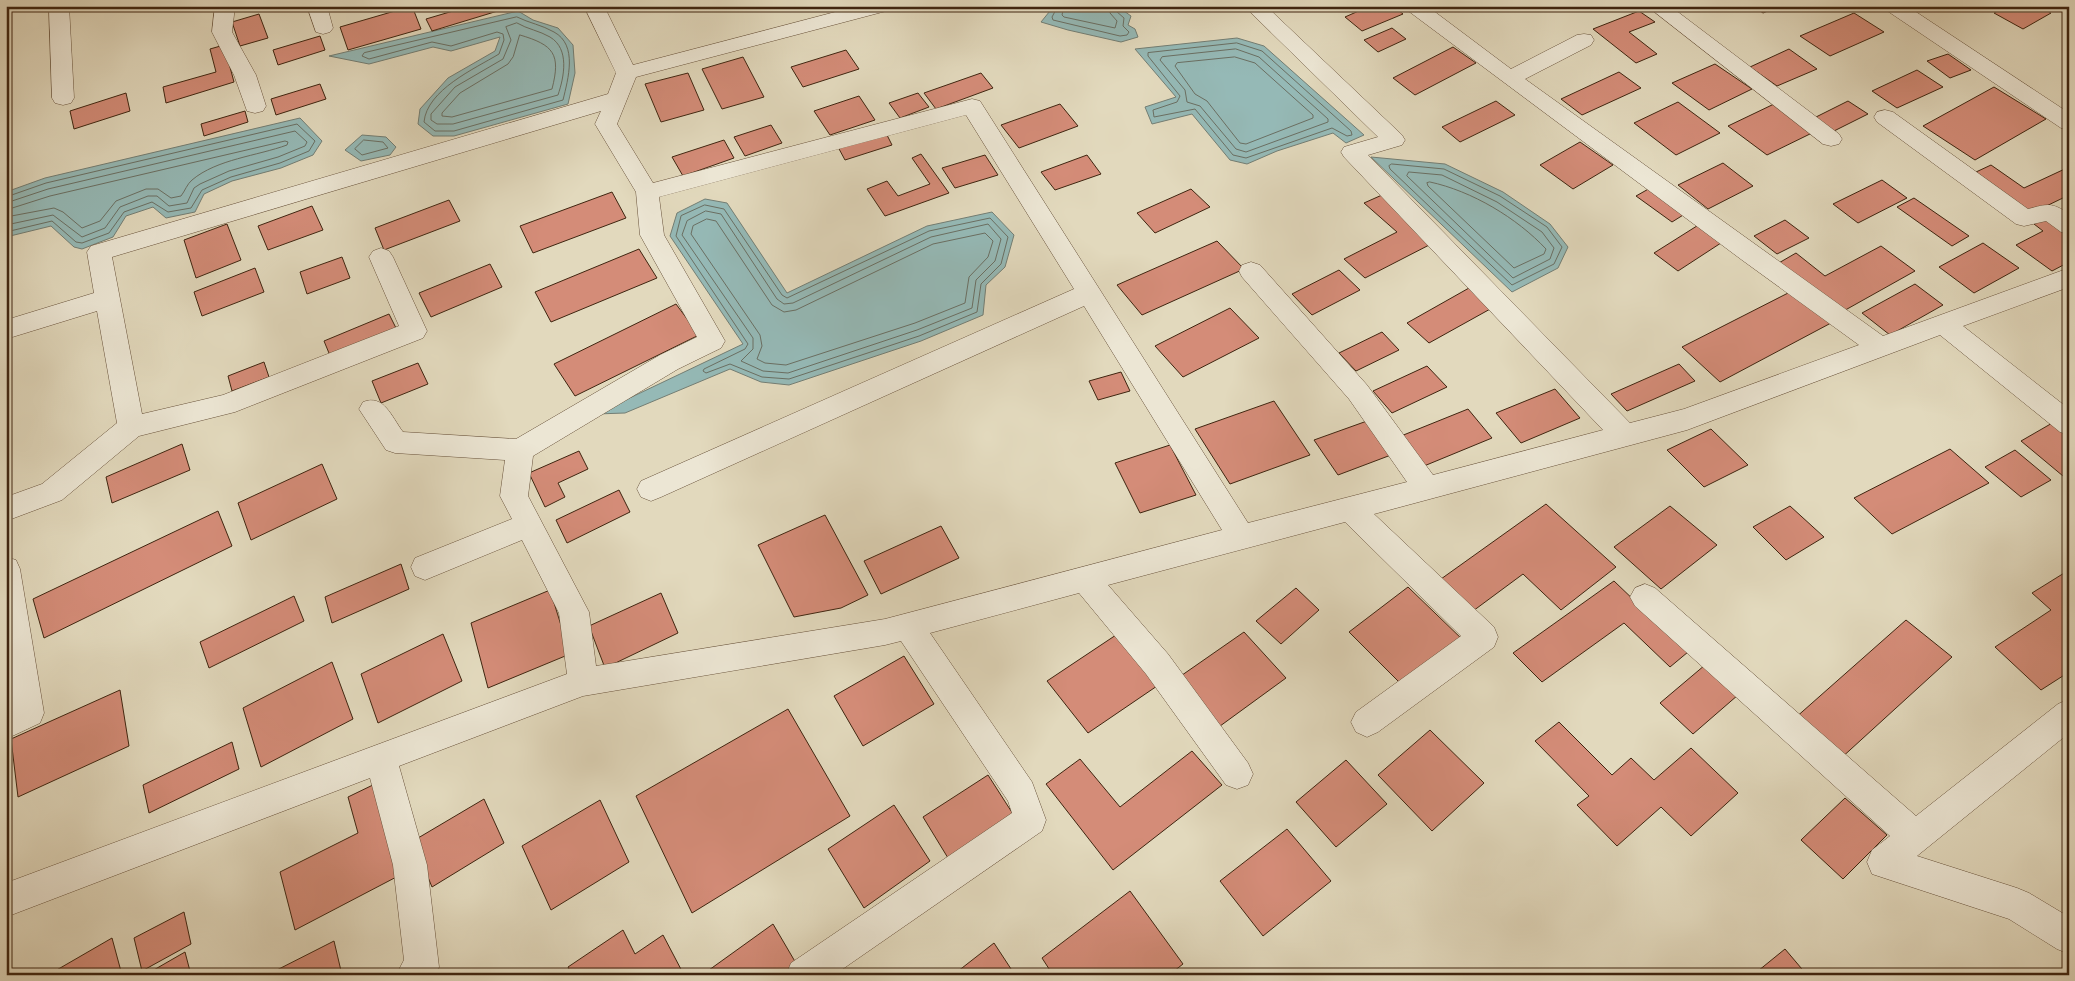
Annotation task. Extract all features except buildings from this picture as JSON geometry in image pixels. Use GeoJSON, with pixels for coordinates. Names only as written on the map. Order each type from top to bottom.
{"type":"FeatureCollection","features":[{"type":"Feature","properties":{"kind":"street"},"geometry":{"type":"LineString","coordinates":[[59,6],[63,98]]}},
{"type":"Feature","properties":{"kind":"street"},"geometry":{"type":"LineString","coordinates":[[225,6],[222,32],[245,75],[255,106]]}},
{"type":"Feature","properties":{"kind":"street"},"geometry":{"type":"LineString","coordinates":[[317,6],[323,28]]}},
{"type":"Feature","properties":{"kind":"street"},"geometry":{"type":"LineString","coordinates":[[372,409],[394,442],[520,450],[669,362],[712,342],[652,235],[647,192],[606,124],[627,73],[594,6]]}},
{"type":"Feature","properties":{"kind":"street"},"geometry":{"type":"LineString","coordinates":[[627,73],[883,6]]}},
{"type":"Feature","properties":{"kind":"street"},"geometry":{"type":"LineString","coordinates":[[1254,6],[1394,140],[1352,152],[1624,435]]}},
{"type":"Feature","properties":{"kind":"street"},"geometry":{"type":"LineString","coordinates":[[1414,6],[1750,254],[1880,347]]}},
{"type":"Feature","properties":{"kind":"street"},"geometry":{"type":"LineString","coordinates":[[1657,6],[1831,139]]}},
{"type":"Feature","properties":{"kind":"street"},"geometry":{"type":"LineString","coordinates":[[1893,6],[2069,123]]}},
{"type":"Feature","properties":{"kind":"street"},"geometry":{"type":"LineString","coordinates":[[1510,78],[1584,40]]}},
{"type":"Feature","properties":{"kind":"street"},"geometry":{"type":"LineString","coordinates":[[131,427],[99,252],[616,99]]}},
{"type":"Feature","properties":{"kind":"street"},"geometry":{"type":"LineString","coordinates":[[647,192],[972,106],[1241,537]]}},
{"type":"Feature","properties":{"kind":"street"},"geometry":{"type":"LineString","coordinates":[[1885,117],[2024,218],[2050,212],[2069,226]]}},
{"type":"Feature","properties":{"kind":"street"},"geometry":{"type":"LineString","coordinates":[[6,509],[52,492],[131,427],[226,405],[414,331],[381,257]]}},
{"type":"Feature","properties":{"kind":"street"},"geometry":{"type":"LineString","coordinates":[[1251,271],[1358,392],[1427,488]]}},
{"type":"Feature","properties":{"kind":"street"},"geometry":{"type":"LineString","coordinates":[[6,900],[583,682],[885,632],[1687,418],[2069,277]]}},
{"type":"Feature","properties":{"kind":"street"},"geometry":{"type":"LineString","coordinates":[[651,489],[1089,293]]}},
{"type":"Feature","properties":{"kind":"street"},"geometry":{"type":"LineString","coordinates":[[6,330],[108,298]]}},
{"type":"Feature","properties":{"kind":"street"},"geometry":{"type":"LineString","coordinates":[[1942,323],[2069,424]]}},
{"type":"Feature","properties":{"kind":"street"},"geometry":{"type":"LineString","coordinates":[[520,450],[514,496],[574,612],[583,682]]}},
{"type":"Feature","properties":{"kind":"street"},"geometry":{"type":"LineString","coordinates":[[1349,508],[1483,637],[1367,722]]}},
{"type":"Feature","properties":{"kind":"street"},"geometry":{"type":"LineString","coordinates":[[425,567],[529,525]]}},
{"type":"Feature","properties":{"kind":"street"},"geometry":{"type":"LineString","coordinates":[[6,569],[29,713],[6,724]]}},
{"type":"Feature","properties":{"kind":"street"},"geometry":{"type":"LineString","coordinates":[[1085,579],[1157,664],[1236,774]]}},
{"type":"Feature","properties":{"kind":"street"},"geometry":{"type":"LineString","coordinates":[[1645,597],[1915,837]]}},
{"type":"Feature","properties":{"kind":"street"},"geometry":{"type":"LineString","coordinates":[[802,975],[1030,820],[1021,793],[908,626]]}},
{"type":"Feature","properties":{"kind":"street"},"geometry":{"type":"LineString","coordinates":[[2069,714],[1884,862],[2017,905],[2069,937]]}},
{"type":"Feature","properties":{"kind":"street"},"geometry":{"type":"LineString","coordinates":[[381,758],[410,865],[422,967],[414,975]]}},
{"type":"Feature","properties":{"kind":"water"},"geometry":{"type":"Polygon","coordinates":[[[1054,6],[1117,6],[1131,16],[1128,25],[1135,29],[1138,37],[1121,42],[1041,22],[1054,6]]]}},
{"type":"Feature","properties":{"kind":"water"},"geometry":{"type":"Polygon","coordinates":[[[518,11],[533,20],[558,28],[573,45],[575,73],[568,104],[454,136],[433,136],[418,124],[420,109],[448,78],[495,51],[500,37],[451,51],[433,47],[369,64],[329,56],[518,11]]]}},
{"type":"Feature","properties":{"kind":"water"},"geometry":{"type":"Polygon","coordinates":[[[1237,38],[1264,46],[1364,135],[1346,143],[1333,133],[1277,151],[1247,164],[1230,160],[1192,114],[1152,124],[1145,107],[1176,97],[1135,49],[1237,38]]]}},
{"type":"Feature","properties":{"kind":"water"},"geometry":{"type":"Polygon","coordinates":[[[300,118],[322,141],[313,155],[281,168],[232,181],[204,194],[195,212],[166,218],[153,207],[126,216],[113,237],[82,249],[74,247],[51,226],[6,237],[6,192],[45,178],[300,118]]]}},
{"type":"Feature","properties":{"kind":"water"},"geometry":{"type":"Polygon","coordinates":[[[362,135],[386,137],[396,147],[390,155],[361,161],[345,150],[362,135]]]}},
{"type":"Feature","properties":{"kind":"water"},"geometry":{"type":"Polygon","coordinates":[[[1371,157],[1445,164],[1503,192],[1550,224],[1568,247],[1558,268],[1512,292],[1371,157]]]}},
{"type":"Feature","properties":{"kind":"water"},"geometry":{"type":"Polygon","coordinates":[[[705,199],[727,203],[787,293],[927,226],[992,212],[1014,235],[1005,267],[986,285],[983,315],[921,341],[789,385],[761,382],[730,369],[625,413],[596,414],[743,344],[670,236],[677,213],[705,199]]]}}]}
